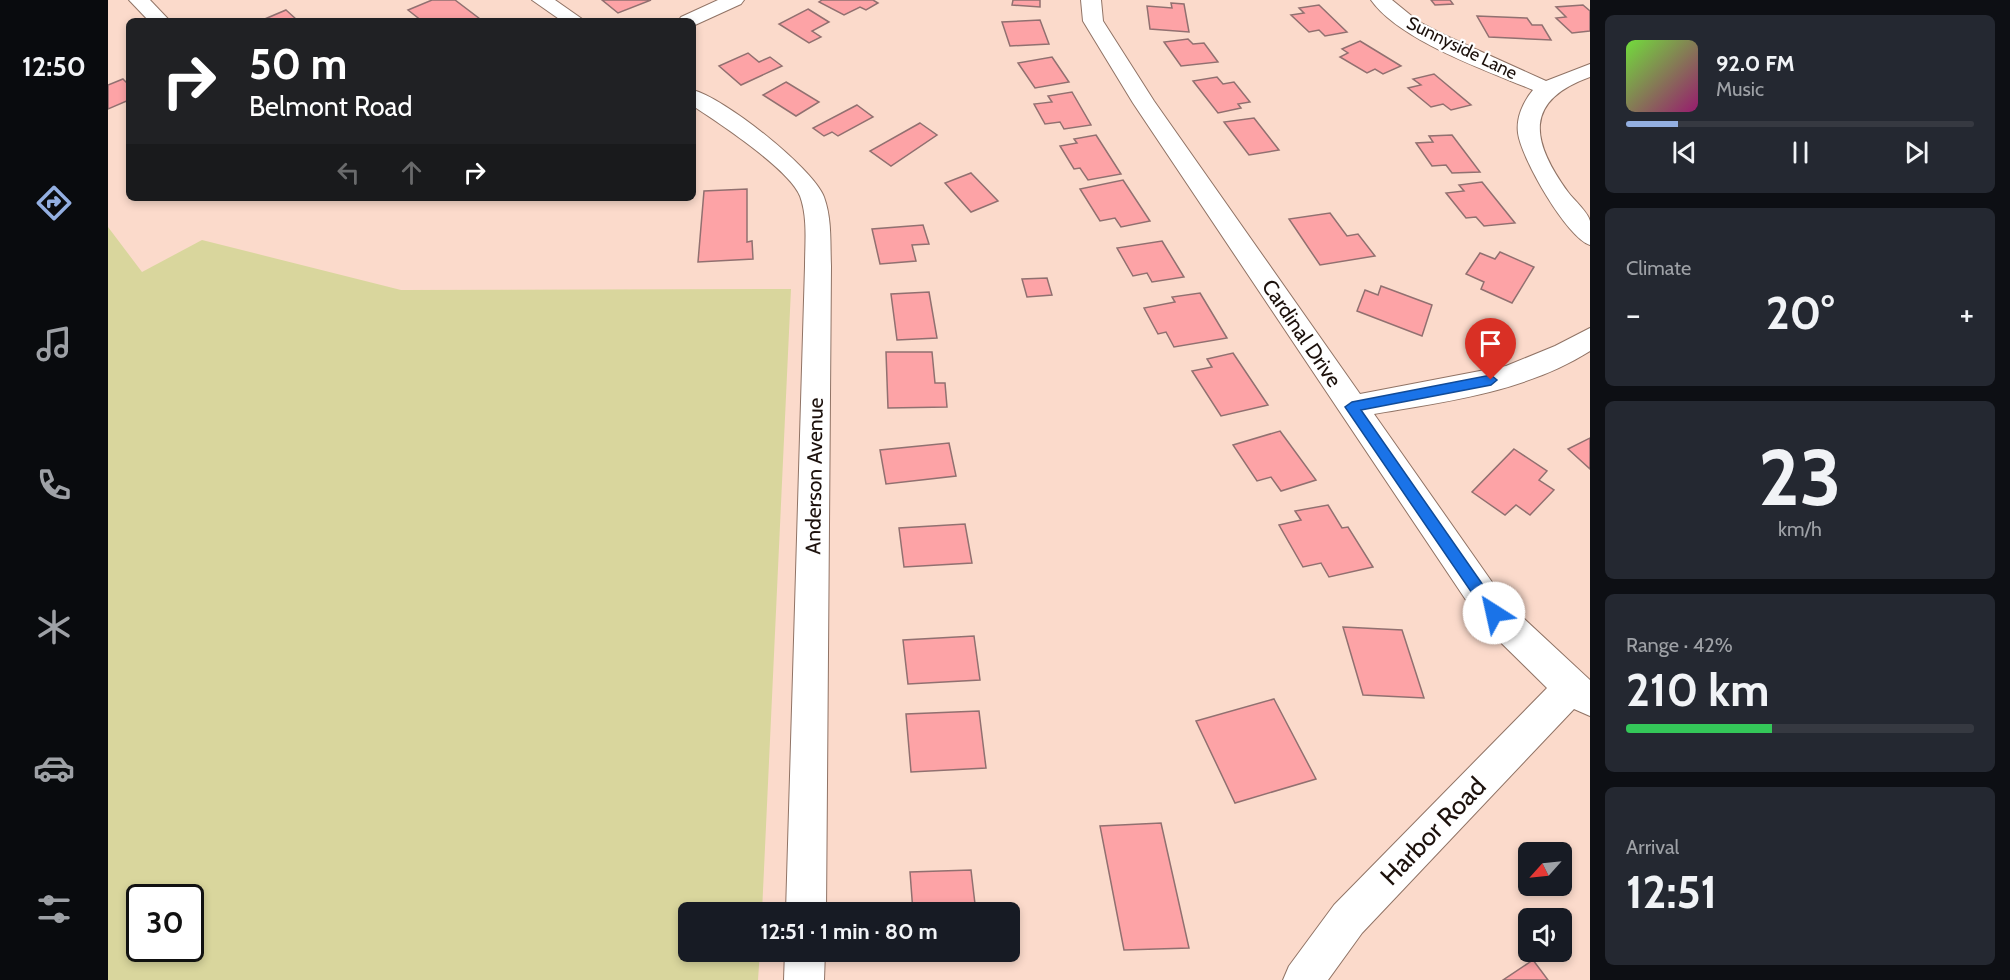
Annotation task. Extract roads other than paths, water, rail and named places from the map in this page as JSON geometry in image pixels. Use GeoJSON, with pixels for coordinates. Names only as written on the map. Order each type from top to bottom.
{"type":"FeatureCollection","features":[{"type":"Feature","properties":{"kind":"street"},"geometry":{"type":"LineString","coordinates":[[139,0],[157,18]]}},
{"type":"Feature","properties":{"kind":"street"},"geometry":{"type":"LineString","coordinates":[[542,0],[570,18]]}},
{"type":"Feature","properties":{"kind":"street"},"geometry":{"type":"LineString","coordinates":[[695,18],[734,0]]}},
{"type":"Feature","properties":{"kind":"street","name":"Cardinal Drive"},"geometry":{"type":"LineString","coordinates":[[1091,0],[1093,21],[1106,43],[1494,613],[1581,694]]}},
{"type":"Feature","properties":{"kind":"street","name":"Sunnyside Lane"},"geometry":{"type":"LineString","coordinates":[[1381,0],[1388,10],[1447,44],[1548,89]]}},
{"type":"Feature","properties":{"kind":"street"},"geometry":{"type":"LineString","coordinates":[[1590,70],[1565,78],[1548,89],[1537,99],[1528,123],[1533,153],[1556,192],[1590,236]]}},
{"type":"Feature","properties":{"kind":"street","name":"Anderson Avenue"},"geometry":{"type":"LineString","coordinates":[[696,99],[780,160],[808,189],[815,212],[818,278],[806,902]]}},
{"type":"Feature","properties":{"kind":"street"},"geometry":{"type":"LineString","coordinates":[[1352,407],[1514,375],[1569,353],[1590,338]]}},
{"type":"Feature","properties":{"kind":"street","name":"Harbor Road"},"geometry":{"type":"LineString","coordinates":[[1303,980],[1348,919],[1581,694]]}},
{"type":"Feature","properties":{"kind":"street"},"geometry":{"type":"LineString","coordinates":[[804,980],[805,962]]}}]}
